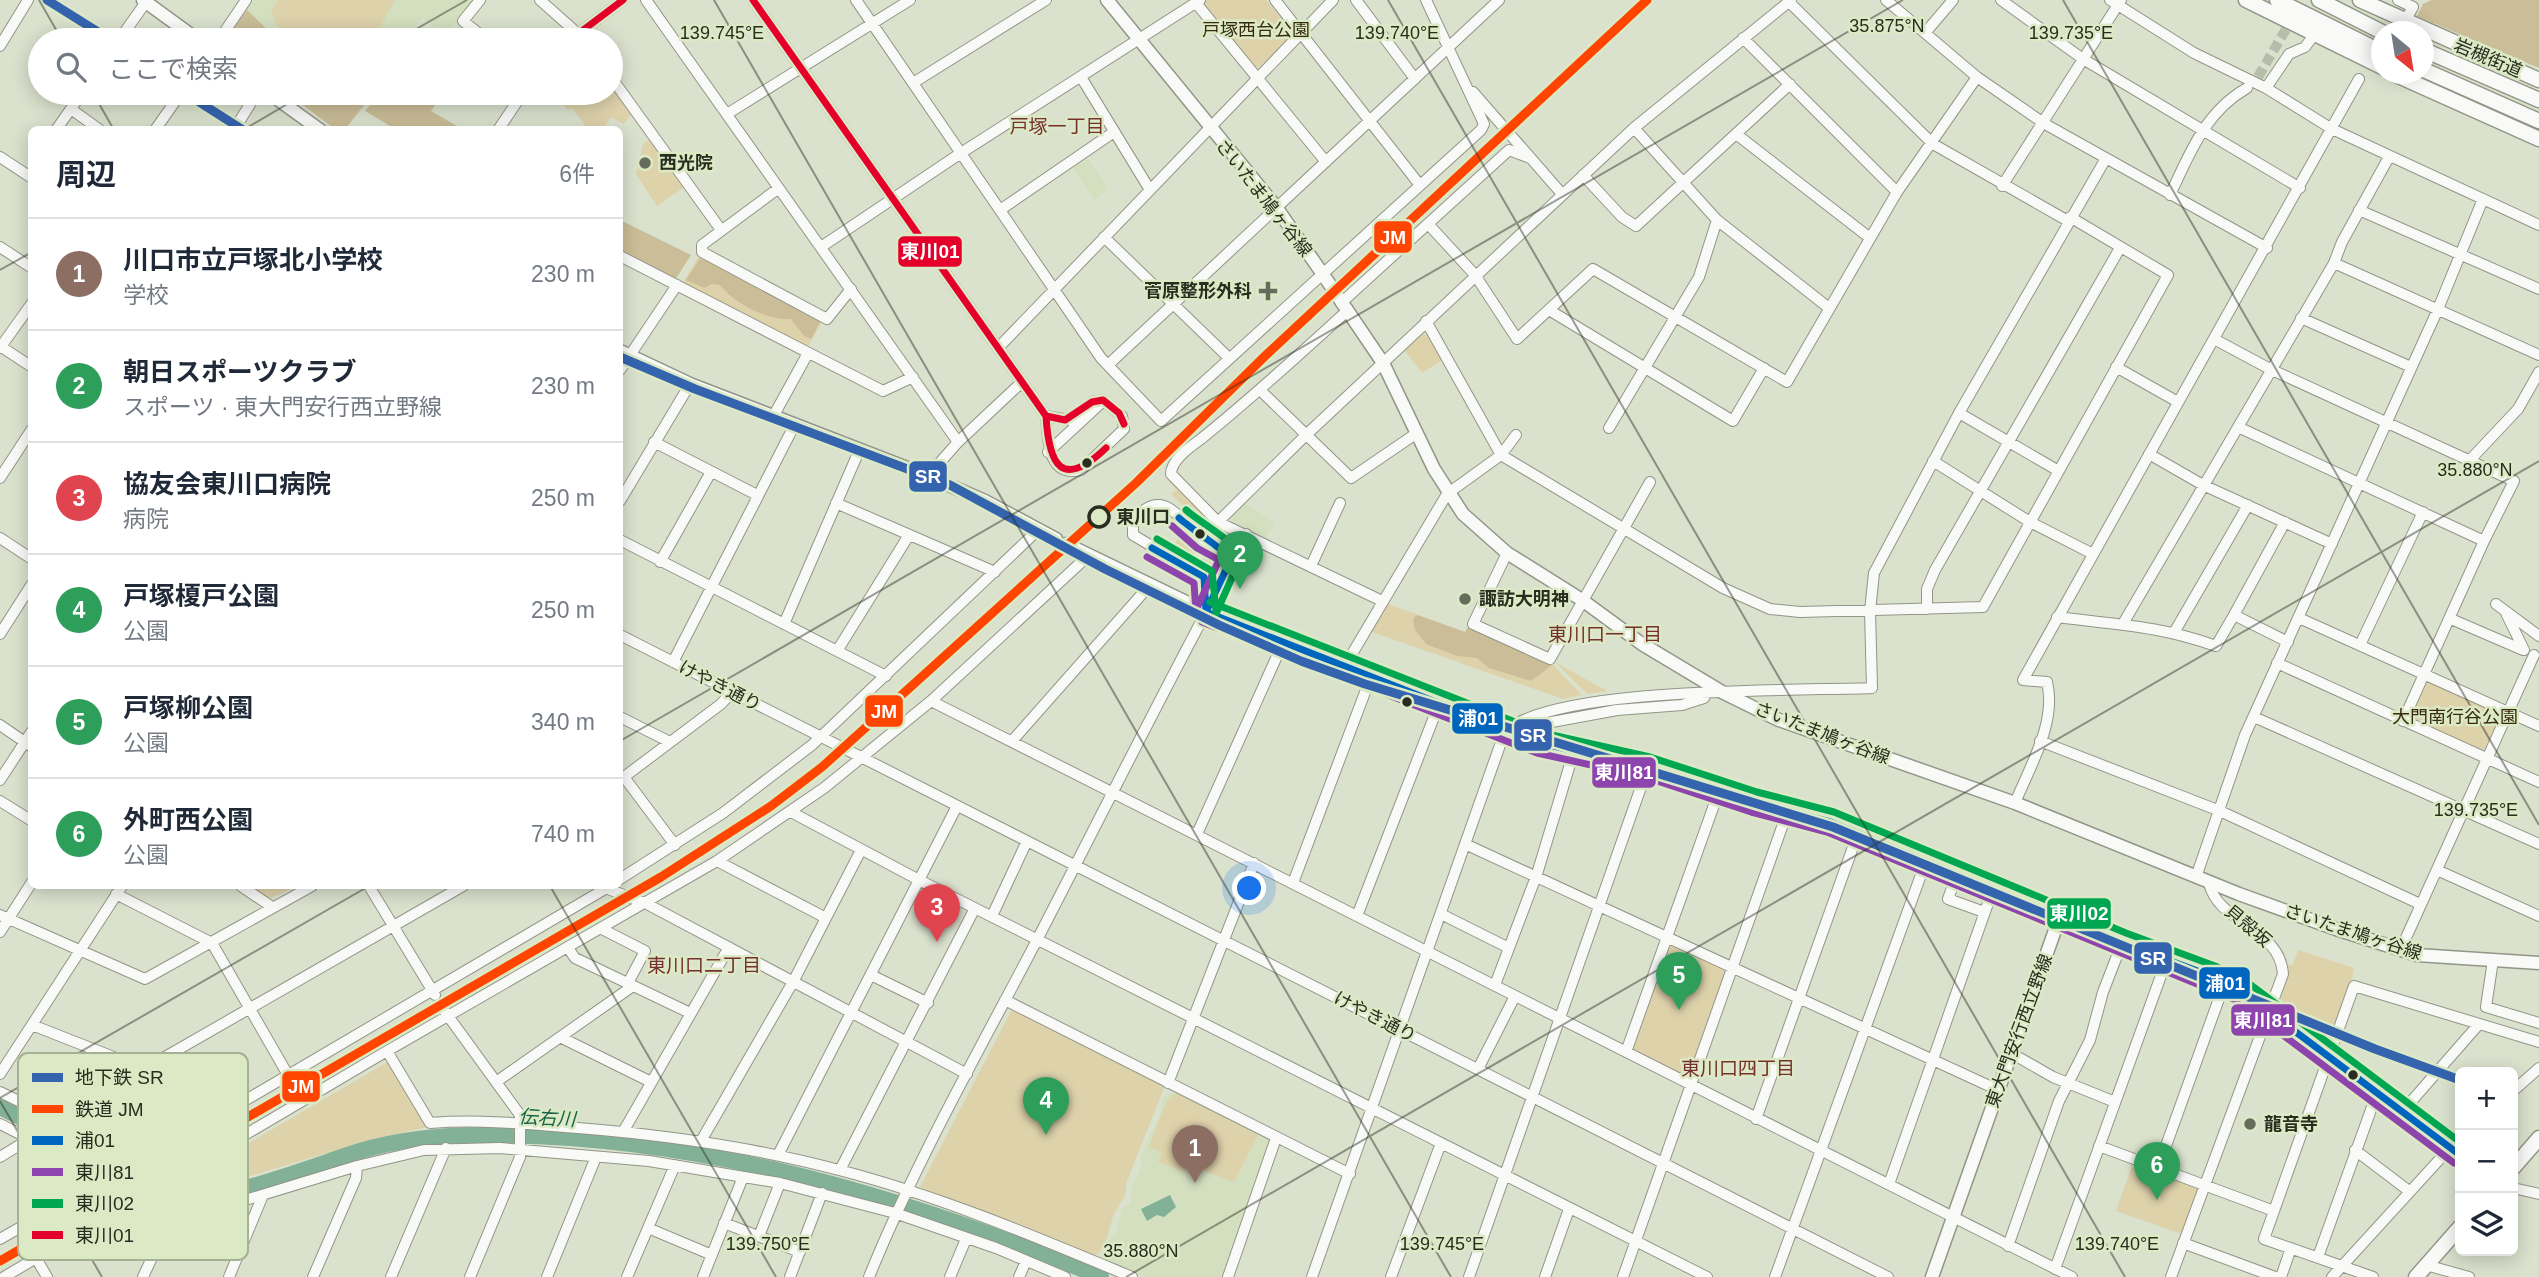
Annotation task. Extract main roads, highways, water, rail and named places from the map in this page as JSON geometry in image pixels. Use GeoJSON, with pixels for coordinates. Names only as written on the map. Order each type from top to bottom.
{"type":"FeatureCollection","features":[{"type":"Feature","properties":{"kind":"highway"},"geometry":{"type":"LineString","coordinates":[[2246,0],[2371,62]]}},
{"type":"Feature","properties":{"kind":"highway"},"geometry":{"type":"LineString","coordinates":[[2277,0],[2371,46]]}},
{"type":"Feature","properties":{"kind":"highway"},"geometry":{"type":"LineString","coordinates":[[2319,0],[2371,26]]}},
{"type":"Feature","properties":{"kind":"highway","name":"岩槻街道"},"geometry":{"type":"LineString","coordinates":[[2360,0],[2539,80]]}},
{"type":"Feature","properties":{"kind":"highway"},"geometry":{"type":"LineString","coordinates":[[2434,54],[2539,100]]}},
{"type":"Feature","properties":{"kind":"highway"},"geometry":{"type":"LineString","coordinates":[[2434,75],[2539,121]]}},
{"type":"Feature","properties":{"kind":"highway"},"geometry":{"type":"LineString","coordinates":[[2416,84],[2539,139]]}},
{"type":"Feature","properties":{"kind":"highway"},"geometry":{"type":"LineString","coordinates":[[2518,1162],[2539,1138]]}},
{"type":"Feature","properties":{"kind":"highway"},"geometry":{"type":"LineString","coordinates":[[2416,1277],[2455,1233]]}},
{"type":"Feature","properties":{"kind":"main road","name":"さいたま鳩ヶ谷線"},"geometry":{"type":"LineString","coordinates":[[1107,0],[1276,207],[1324,276],[1383,363],[1447,494],[1463,514],[1507,553],[1582,600],[1642,644],[1722,692],[1779,720],[2015,803],[2209,883],[2400,951],[2438,958],[2539,962]]}},
{"type":"Feature","properties":{"kind":"main road"},"geometry":{"type":"LineString","coordinates":[[145,1],[182,28]]}},
{"type":"Feature","properties":{"kind":"main road"},"geometry":{"type":"LineString","coordinates":[[286,105],[314,126]]}},
{"type":"Feature","properties":{"kind":"main road","name":"東大門安行西立野線"},"geometry":{"type":"LineString","coordinates":[[624,354],[690,384],[928,476],[985,501],[1038,530],[1206,612],[1343,669],[1504,731],[1574,751],[1648,767],[1858,833],[2060,916],[1931,1277]]}},
{"type":"Feature","properties":{"kind":"waterway","name":"伝右川"},"geometry":{"type":"LineString","coordinates":[[0,1107],[18,1116]]}},
{"type":"Feature","properties":{"kind":"waterway","name":"伝右川"},"geometry":{"type":"LineString","coordinates":[[248,1188],[360,1151],[422,1138],[485,1135],[565,1138],[644,1146],[722,1158],[876,1197],[952,1221],[1101,1277]]}},
{"type":"Feature","properties":{"kind":"waterway","name":"伝右川"},"geometry":{"type":"LineString","coordinates":[[359,1146],[360,1151]]}},
{"type":"Feature","properties":{"kind":"tunnel"},"geometry":{"type":"LineString","coordinates":[[2247,87],[2258,77],[2303,0]]}},
{"type":"Feature","properties":{"kind":"metro line","name":"SR"},"geometry":{"type":"LineString","coordinates":[[47,0],[92,28]]}},
{"type":"Feature","properties":{"kind":"metro line","name":"SR"},"geometry":{"type":"LineString","coordinates":[[204,105],[237,126]]}},
{"type":"Feature","properties":{"kind":"metro line","name":"SR"},"geometry":{"type":"LineString","coordinates":[[623,358],[695,389],[950,485],[1105,569],[1219,625],[1301,661],[1365,684],[1833,827],[2375,1049],[2455,1078]]}},
{"type":"Feature","properties":{"kind":"rail line","name":"JM"},"geometry":{"type":"LineString","coordinates":[[248,1117],[661,877],[771,806],[822,767],[1136,483],[1265,356],[1647,0]]}},
{"type":"Feature","properties":{"kind":"rail line","name":"JM"},"geometry":{"type":"LineString","coordinates":[[0,1261],[18,1251]]}},
{"type":"Feature","properties":{"kind":"place","name":"西光院"},"geometry":{"type":"Point","coordinates":[645,163]}},
{"type":"Feature","properties":{"kind":"place","name":"菅原整形外科"},"geometry":{"type":"Point","coordinates":[1268,291]}},
{"type":"Feature","properties":{"kind":"place","name":"東川口"},"geometry":{"type":"Point","coordinates":[1099,517]}},
{"type":"Feature","properties":{"kind":"place","name":"朝日スポーツクラブ"},"geometry":{"type":"Point","coordinates":[1240,589]}},
{"type":"Feature","properties":{"kind":"place","name":"諏訪大明神"},"geometry":{"type":"Point","coordinates":[1465,599]}},
{"type":"Feature","properties":{"kind":"place","name":"協友会東川口病院"},"geometry":{"type":"Point","coordinates":[937,942]}},
{"type":"Feature","properties":{"kind":"place","name":"戸塚柳公園"},"geometry":{"type":"Point","coordinates":[1679,1010]}},
{"type":"Feature","properties":{"kind":"place","name":"龍音寺"},"geometry":{"type":"Point","coordinates":[2250,1124]}},
{"type":"Feature","properties":{"kind":"place","name":"戸塚榎戸公園"},"geometry":{"type":"Point","coordinates":[1046,1135]}},
{"type":"Feature","properties":{"kind":"place","name":"川口市立戸塚北小学校"},"geometry":{"type":"Point","coordinates":[1195,1183]}},
{"type":"Feature","properties":{"kind":"place","name":"外町西公園"},"geometry":{"type":"Point","coordinates":[2157,1200]}},
{"type":"Feature","properties":{"kind":"district","name":"戸塚一丁目"},"geometry":{"type":"Point","coordinates":[1057,126]}},
{"type":"Feature","properties":{"kind":"district","name":"東川口一丁目"},"geometry":{"type":"Point","coordinates":[1605,634]}},
{"type":"Feature","properties":{"kind":"district","name":"東川口二丁目"},"geometry":{"type":"Point","coordinates":[704,965]}},
{"type":"Feature","properties":{"kind":"district","name":"東川口四丁目"},"geometry":{"type":"Point","coordinates":[1738,1068]}},
{"type":"Feature","properties":{"kind":"park label","name":"戸塚西台公園"},"geometry":{"type":"Point","coordinates":[1256,30]}},
{"type":"Feature","properties":{"kind":"park label","name":"大門南行谷公園"},"geometry":{"type":"Point","coordinates":[2455,717]}}]}
